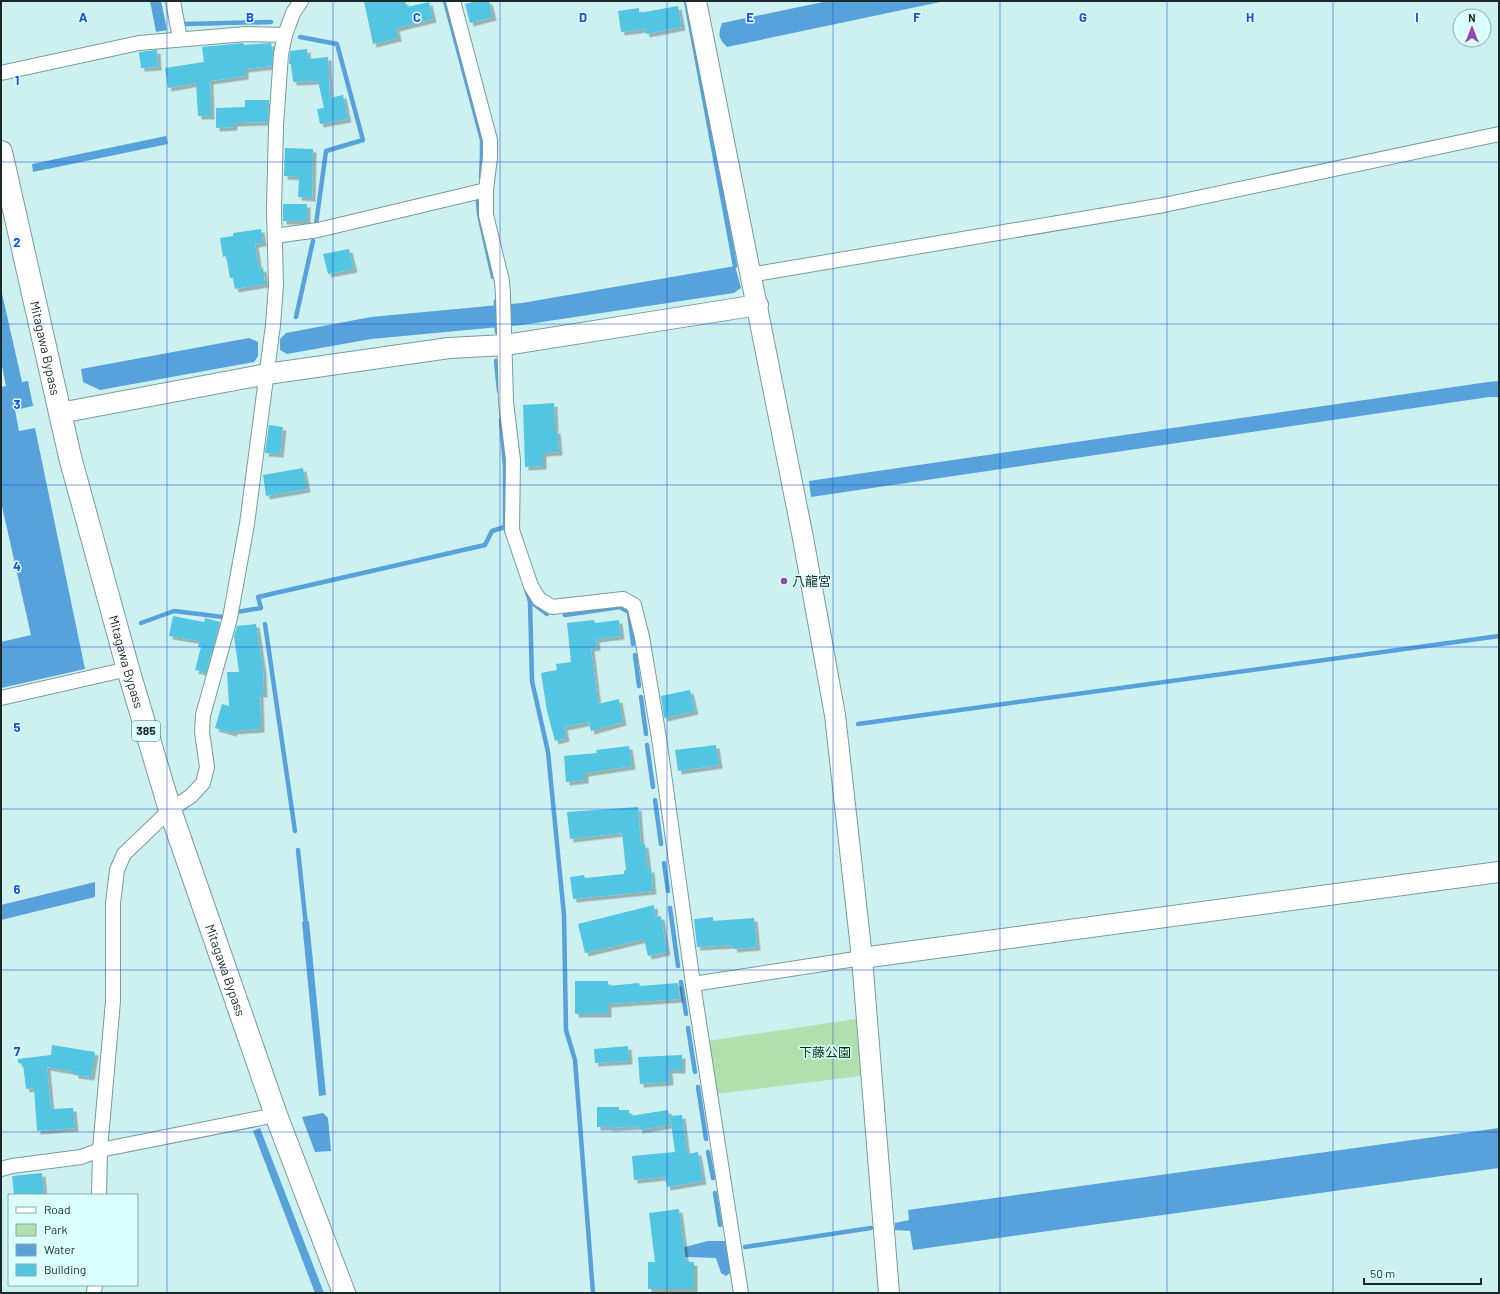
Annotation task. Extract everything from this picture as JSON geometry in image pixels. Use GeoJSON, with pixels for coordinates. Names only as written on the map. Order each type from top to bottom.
{"type":"FeatureCollection","features":[{"type":"Feature","properties":{"kind":"highway","name":"Mitagawa Bypass"},"geometry":{"type":"LineString","coordinates":[[1,152],[70,457],[128,669],[170,810],[276,1115],[344,1293]]}},
{"type":"Feature","properties":{"kind":"street"},"geometry":{"type":"LineString","coordinates":[[173,1],[180,39]]}},
{"type":"Feature","properties":{"kind":"street"},"geometry":{"type":"LineString","coordinates":[[99,1194],[100,1150],[113,1001],[113,903],[117,870],[124,854],[170,810],[191,796],[203,782],[207,767],[202,732],[204,714],[230,618],[247,524],[273,325],[276,285],[274,209],[276,126],[281,54],[285,35],[293,13],[301,1]]}},
{"type":"Feature","properties":{"kind":"street"},"geometry":{"type":"LineString","coordinates":[[452,1],[490,140],[490,157],[486,190],[486,215],[502,281],[504,300],[506,402],[513,460],[512,530],[531,586],[539,599],[552,607],[623,599],[634,605],[642,637],[657,731],[693,984],[741,1293]]}},
{"type":"Feature","properties":{"kind":"street"},"geometry":{"type":"LineString","coordinates":[[696,1],[750,275],[758,305],[803,538],[835,715],[862,958],[889,1293]]}},
{"type":"Feature","properties":{"kind":"street"},"geometry":{"type":"LineString","coordinates":[[1,73],[139,43],[246,34],[285,35]]}},
{"type":"Feature","properties":{"kind":"street"},"geometry":{"type":"LineString","coordinates":[[750,275],[1164,205],[1499,134]]}},
{"type":"Feature","properties":{"kind":"street"},"geometry":{"type":"LineString","coordinates":[[275,236],[318,230],[486,190]]}},
{"type":"Feature","properties":{"kind":"street"},"geometry":{"type":"LineString","coordinates":[[60,413],[267,374],[449,348],[505,338],[758,305]]}},
{"type":"Feature","properties":{"kind":"street"},"geometry":{"type":"LineString","coordinates":[[1,698],[128,669]]}},
{"type":"Feature","properties":{"kind":"street"},"geometry":{"type":"LineString","coordinates":[[693,984],[862,958],[1499,872]]}},
{"type":"Feature","properties":{"kind":"street"},"geometry":{"type":"LineString","coordinates":[[1,1169],[12,1166],[81,1157],[100,1150],[276,1115]]}},
{"type":"Feature","properties":{"kind":"green space","name":"下藤公園"},"geometry":{"type":"Polygon","coordinates":[[[856,1019],[861,1076],[716,1094],[707,1041],[856,1019]]]}},
{"type":"Feature","properties":{"kind":"water"},"geometry":{"type":"Polygon","coordinates":[[[150,1],[161,1],[167,30],[156,32],[150,1]]]}},
{"type":"Feature","properties":{"kind":"water"},"geometry":{"type":"Polygon","coordinates":[[[828,1],[945,1],[727,47],[720,39],[719,33],[722,23],[828,1]]]}},
{"type":"Feature","properties":{"kind":"water"},"geometry":{"type":"Polygon","coordinates":[[[166,136],[168,144],[33,172],[32,164],[166,136]]]}},
{"type":"Feature","properties":{"kind":"water"},"geometry":{"type":"Polygon","coordinates":[[[735,266],[741,288],[734,293],[522,325],[371,339],[287,354],[280,350],[280,339],[286,333],[371,317],[522,303],[735,266]]]}},
{"type":"Feature","properties":{"kind":"water"},"geometry":{"type":"Polygon","coordinates":[[[1,289],[22,382],[28,381],[33,406],[15,410],[19,431],[35,428],[85,669],[1,688],[1,642],[31,635],[1,502],[1,387],[6,386],[1,361],[1,289]]]}},
{"type":"Feature","properties":{"kind":"water"},"geometry":{"type":"Polygon","coordinates":[[[249,338],[258,342],[258,356],[254,362],[100,390],[83,382],[81,369],[249,338]]]}},
{"type":"Feature","properties":{"kind":"water"},"geometry":{"type":"Polygon","coordinates":[[[1499,381],[1499,397],[1489,397],[811,497],[809,481],[1499,381]]]}},
{"type":"Feature","properties":{"kind":"water"},"geometry":{"type":"Polygon","coordinates":[[[95,882],[95,897],[1,920],[1,905],[95,882]]]}},
{"type":"Feature","properties":{"kind":"water"},"geometry":{"type":"Polygon","coordinates":[[[309,921],[326,1095],[319,1096],[302,922],[309,921]]]}},
{"type":"Feature","properties":{"kind":"water"},"geometry":{"type":"Polygon","coordinates":[[[323,1113],[328,1118],[331,1151],[315,1152],[302,1117],[323,1113]]]}},
{"type":"Feature","properties":{"kind":"water"},"geometry":{"type":"Polygon","coordinates":[[[260,1128],[324,1293],[315,1293],[253,1131],[260,1128]]]}},
{"type":"Feature","properties":{"kind":"water"},"geometry":{"type":"Polygon","coordinates":[[[1499,1128],[1499,1168],[913,1250],[910,1231],[895,1230],[895,1223],[909,1220],[908,1210],[1499,1128]]]}},
{"type":"Feature","properties":{"kind":"water"},"geometry":{"type":"Polygon","coordinates":[[[708,1241],[727,1241],[730,1273],[726,1276],[721,1273],[716,1258],[661,1256],[662,1253],[708,1241]]]}},
{"type":"Feature","properties":{"kind":"building"},"geometry":{"type":"Polygon","coordinates":[[[364,1],[405,1],[407,7],[429,2],[433,19],[396,28],[398,38],[373,44],[364,1]]]}},
{"type":"Feature","properties":{"kind":"building"},"geometry":{"type":"Polygon","coordinates":[[[477,1],[489,1],[493,17],[470,23],[465,4],[477,1]]]}},
{"type":"Feature","properties":{"kind":"building"},"geometry":{"type":"Polygon","coordinates":[[[678,6],[682,27],[646,34],[645,29],[621,32],[618,11],[639,8],[639,13],[678,6]]]}},
{"type":"Feature","properties":{"kind":"building"},"geometry":{"type":"Polygon","coordinates":[[[243,43],[244,45],[271,43],[273,52],[272,66],[245,69],[245,76],[210,81],[211,116],[198,116],[196,83],[168,88],[165,68],[204,62],[202,47],[243,43]]]}},
{"type":"Feature","properties":{"kind":"building"},"geometry":{"type":"Polygon","coordinates":[[[307,49],[308,59],[328,57],[330,98],[343,95],[348,119],[320,124],[317,109],[324,108],[318,81],[293,82],[291,64],[289,64],[290,51],[307,49]]]}},
{"type":"Feature","properties":{"kind":"building"},"geometry":{"type":"Polygon","coordinates":[[[157,50],[158,67],[141,68],[139,52],[157,50]]]}},
{"type":"Feature","properties":{"kind":"building"},"geometry":{"type":"Polygon","coordinates":[[[245,100],[269,100],[268,122],[234,123],[234,127],[216,128],[216,108],[245,107],[245,100]]]}},
{"type":"Feature","properties":{"kind":"building"},"geometry":{"type":"Polygon","coordinates":[[[285,148],[313,149],[312,198],[298,197],[299,177],[284,176],[285,148]]]}},
{"type":"Feature","properties":{"kind":"building"},"geometry":{"type":"Polygon","coordinates":[[[283,204],[307,204],[307,221],[283,221],[283,204]]]}},
{"type":"Feature","properties":{"kind":"building"},"geometry":{"type":"Polygon","coordinates":[[[261,229],[263,243],[255,244],[259,269],[263,268],[265,284],[235,289],[233,278],[230,278],[226,256],[223,257],[220,238],[233,236],[233,233],[261,229]]]}},
{"type":"Feature","properties":{"kind":"building"},"geometry":{"type":"Polygon","coordinates":[[[349,249],[354,269],[328,274],[323,254],[349,249]]]}},
{"type":"Feature","properties":{"kind":"building"},"geometry":{"type":"Polygon","coordinates":[[[554,403],[555,430],[557,430],[559,452],[543,453],[543,466],[525,467],[523,405],[554,403]]]}},
{"type":"Feature","properties":{"kind":"building"},"geometry":{"type":"Polygon","coordinates":[[[269,425],[283,427],[280,454],[265,453],[269,425]]]}},
{"type":"Feature","properties":{"kind":"building"},"geometry":{"type":"Polygon","coordinates":[[[303,468],[307,489],[266,496],[263,475],[303,468]]]}},
{"type":"Feature","properties":{"kind":"building"},"geometry":{"type":"Polygon","coordinates":[[[173,616],[204,622],[205,618],[220,622],[206,673],[195,670],[201,647],[198,647],[200,641],[169,636],[173,616]]]}},
{"type":"Feature","properties":{"kind":"building"},"geometry":{"type":"Polygon","coordinates":[[[594,620],[595,623],[619,620],[621,636],[596,639],[597,647],[591,648],[598,704],[619,699],[623,722],[591,731],[589,722],[564,727],[566,738],[555,741],[547,711],[541,673],[557,670],[556,664],[571,662],[567,623],[594,620]]]}},
{"type":"Feature","properties":{"kind":"building"},"geometry":{"type":"Polygon","coordinates":[[[256,624],[263,670],[264,694],[260,694],[261,729],[234,731],[233,733],[215,728],[222,704],[229,706],[227,672],[239,672],[234,636],[237,626],[256,624]]]}},
{"type":"Feature","properties":{"kind":"building"},"geometry":{"type":"Polygon","coordinates":[[[690,690],[695,711],[664,718],[661,696],[690,690]]]}},
{"type":"Feature","properties":{"kind":"building"},"geometry":{"type":"Polygon","coordinates":[[[716,745],[719,765],[678,771],[675,750],[716,745]]]}},
{"type":"Feature","properties":{"kind":"building"},"geometry":{"type":"Polygon","coordinates":[[[629,746],[632,766],[585,773],[585,780],[566,782],[564,756],[597,753],[596,750],[629,746]]]}},
{"type":"Feature","properties":{"kind":"building"},"geometry":{"type":"Polygon","coordinates":[[[638,807],[641,845],[645,844],[648,869],[651,869],[653,891],[573,899],[570,877],[584,875],[585,878],[624,874],[624,871],[626,870],[622,833],[570,839],[567,812],[638,807]]]}},
{"type":"Feature","properties":{"kind":"building"},"geometry":{"type":"Polygon","coordinates":[[[654,905],[655,917],[661,916],[667,952],[648,956],[644,939],[585,953],[578,924],[654,905]]]}},
{"type":"Feature","properties":{"kind":"building"},"geometry":{"type":"Polygon","coordinates":[[[713,917],[713,921],[754,918],[757,947],[734,949],[733,945],[697,947],[694,919],[713,917]]]}},
{"type":"Feature","properties":{"kind":"building"},"geometry":{"type":"Polygon","coordinates":[[[575,981],[608,981],[608,986],[639,983],[640,986],[678,983],[680,999],[608,1004],[608,1014],[575,1014],[575,981]]]}},
{"type":"Feature","properties":{"kind":"building"},"geometry":{"type":"Polygon","coordinates":[[[52,1045],[95,1052],[91,1077],[75,1075],[75,1072],[47,1067],[51,1109],[73,1108],[75,1128],[37,1131],[34,1088],[26,1089],[23,1064],[18,1063],[18,1059],[51,1055],[52,1045]]]}},
{"type":"Feature","properties":{"kind":"building"},"geometry":{"type":"Polygon","coordinates":[[[628,1046],[629,1061],[595,1063],[594,1049],[628,1046]]]}},
{"type":"Feature","properties":{"kind":"building"},"geometry":{"type":"Polygon","coordinates":[[[682,1055],[682,1070],[669,1070],[670,1082],[640,1084],[638,1057],[682,1055]]]}},
{"type":"Feature","properties":{"kind":"building"},"geometry":{"type":"Polygon","coordinates":[[[597,1107],[619,1107],[619,1110],[629,1110],[630,1116],[668,1110],[670,1125],[639,1130],[638,1126],[610,1128],[597,1127],[597,1107]]]}},
{"type":"Feature","properties":{"kind":"building"},"geometry":{"type":"Polygon","coordinates":[[[682,1115],[687,1154],[698,1152],[703,1181],[667,1187],[665,1177],[634,1180],[632,1156],[675,1152],[670,1116],[682,1115]]]}},
{"type":"Feature","properties":{"kind":"building"},"geometry":{"type":"Polygon","coordinates":[[[42,1173],[44,1194],[14,1194],[12,1176],[42,1173]]]}},
{"type":"Feature","properties":{"kind":"building"},"geometry":{"type":"Polygon","coordinates":[[[679,1209],[686,1262],[694,1262],[694,1289],[648,1289],[648,1262],[655,1262],[649,1213],[679,1209]]]}},
{"type":"Feature","properties":{"kind":"waterway"},"geometry":{"type":"LineString","coordinates":[[445,1],[482,140],[481,178]]}},
{"type":"Feature","properties":{"kind":"waterway"},"geometry":{"type":"LineString","coordinates":[[686,1],[735,266]]}},
{"type":"Feature","properties":{"kind":"waterway"},"geometry":{"type":"LineString","coordinates":[[185,24],[271,22]]}},
{"type":"Feature","properties":{"kind":"waterway"},"geometry":{"type":"LineString","coordinates":[[300,37],[337,44],[363,140],[326,151],[316,224]]}},
{"type":"Feature","properties":{"kind":"waterway"},"geometry":{"type":"LineString","coordinates":[[478,201],[479,214],[493,277]]}},
{"type":"Feature","properties":{"kind":"waterway"},"geometry":{"type":"LineString","coordinates":[[296,317],[313,241]]}},
{"type":"Feature","properties":{"kind":"waterway"},"geometry":{"type":"LineString","coordinates":[[496,301],[496,311]]}},
{"type":"Feature","properties":{"kind":"waterway"},"geometry":{"type":"LineString","coordinates":[[496,323],[497,332]]}},
{"type":"Feature","properties":{"kind":"waterway"},"geometry":{"type":"LineString","coordinates":[[496,361],[499,391]]}},
{"type":"Feature","properties":{"kind":"waterway"},"geometry":{"type":"LineString","coordinates":[[501,420],[505,466],[505,527],[507,533]]}},
{"type":"Feature","properties":{"kind":"waterway"},"geometry":{"type":"LineString","coordinates":[[237,612],[261,608],[258,597],[485,545],[492,531],[505,527]]}},
{"type":"Feature","properties":{"kind":"waterway"},"geometry":{"type":"LineString","coordinates":[[526,589],[530,601],[532,681],[548,752],[564,915],[566,1030],[575,1060],[593,1293]]}},
{"type":"Feature","properties":{"kind":"waterway"},"geometry":{"type":"LineString","coordinates":[[530,601],[547,614]]}},
{"type":"Feature","properties":{"kind":"waterway"},"geometry":{"type":"LineString","coordinates":[[565,615],[620,607],[629,612],[633,644]]}},
{"type":"Feature","properties":{"kind":"waterway"},"geometry":{"type":"LineString","coordinates":[[141,623],[174,611],[223,617]]}},
{"type":"Feature","properties":{"kind":"waterway"},"geometry":{"type":"LineString","coordinates":[[265,624],[295,831]]}},
{"type":"Feature","properties":{"kind":"waterway"},"geometry":{"type":"LineString","coordinates":[[858,724],[1499,636]]}},
{"type":"Feature","properties":{"kind":"waterway"},"geometry":{"type":"LineString","coordinates":[[635,655],[639,686]]}},
{"type":"Feature","properties":{"kind":"waterway"},"geometry":{"type":"LineString","coordinates":[[641,697],[646,734]]}},
{"type":"Feature","properties":{"kind":"waterway"},"geometry":{"type":"LineString","coordinates":[[647,745],[653,787]]}},
{"type":"Feature","properties":{"kind":"waterway"},"geometry":{"type":"LineString","coordinates":[[655,800],[661,844]]}},
{"type":"Feature","properties":{"kind":"waterway"},"geometry":{"type":"LineString","coordinates":[[298,850],[306,926]]}},
{"type":"Feature","properties":{"kind":"waterway"},"geometry":{"type":"LineString","coordinates":[[664,863],[668,891]]}},
{"type":"Feature","properties":{"kind":"waterway"},"geometry":{"type":"LineString","coordinates":[[670,908],[678,966]]}},
{"type":"Feature","properties":{"kind":"waterway"},"geometry":{"type":"LineString","coordinates":[[681,982],[686,1014]]}},
{"type":"Feature","properties":{"kind":"waterway"},"geometry":{"type":"LineString","coordinates":[[688,1028],[695,1072]]}},
{"type":"Feature","properties":{"kind":"waterway"},"geometry":{"type":"LineString","coordinates":[[698,1087],[706,1139]]}},
{"type":"Feature","properties":{"kind":"waterway"},"geometry":{"type":"LineString","coordinates":[[708,1152],[713,1178]]}},
{"type":"Feature","properties":{"kind":"waterway"},"geometry":{"type":"LineString","coordinates":[[715,1193],[720,1225]]}},
{"type":"Feature","properties":{"kind":"waterway"},"geometry":{"type":"LineString","coordinates":[[745,1247],[871,1228]]}},
{"type":"Feature","properties":{"kind":"place","name":"八龍宮"},"geometry":{"type":"Point","coordinates":[784,581]}}]}
